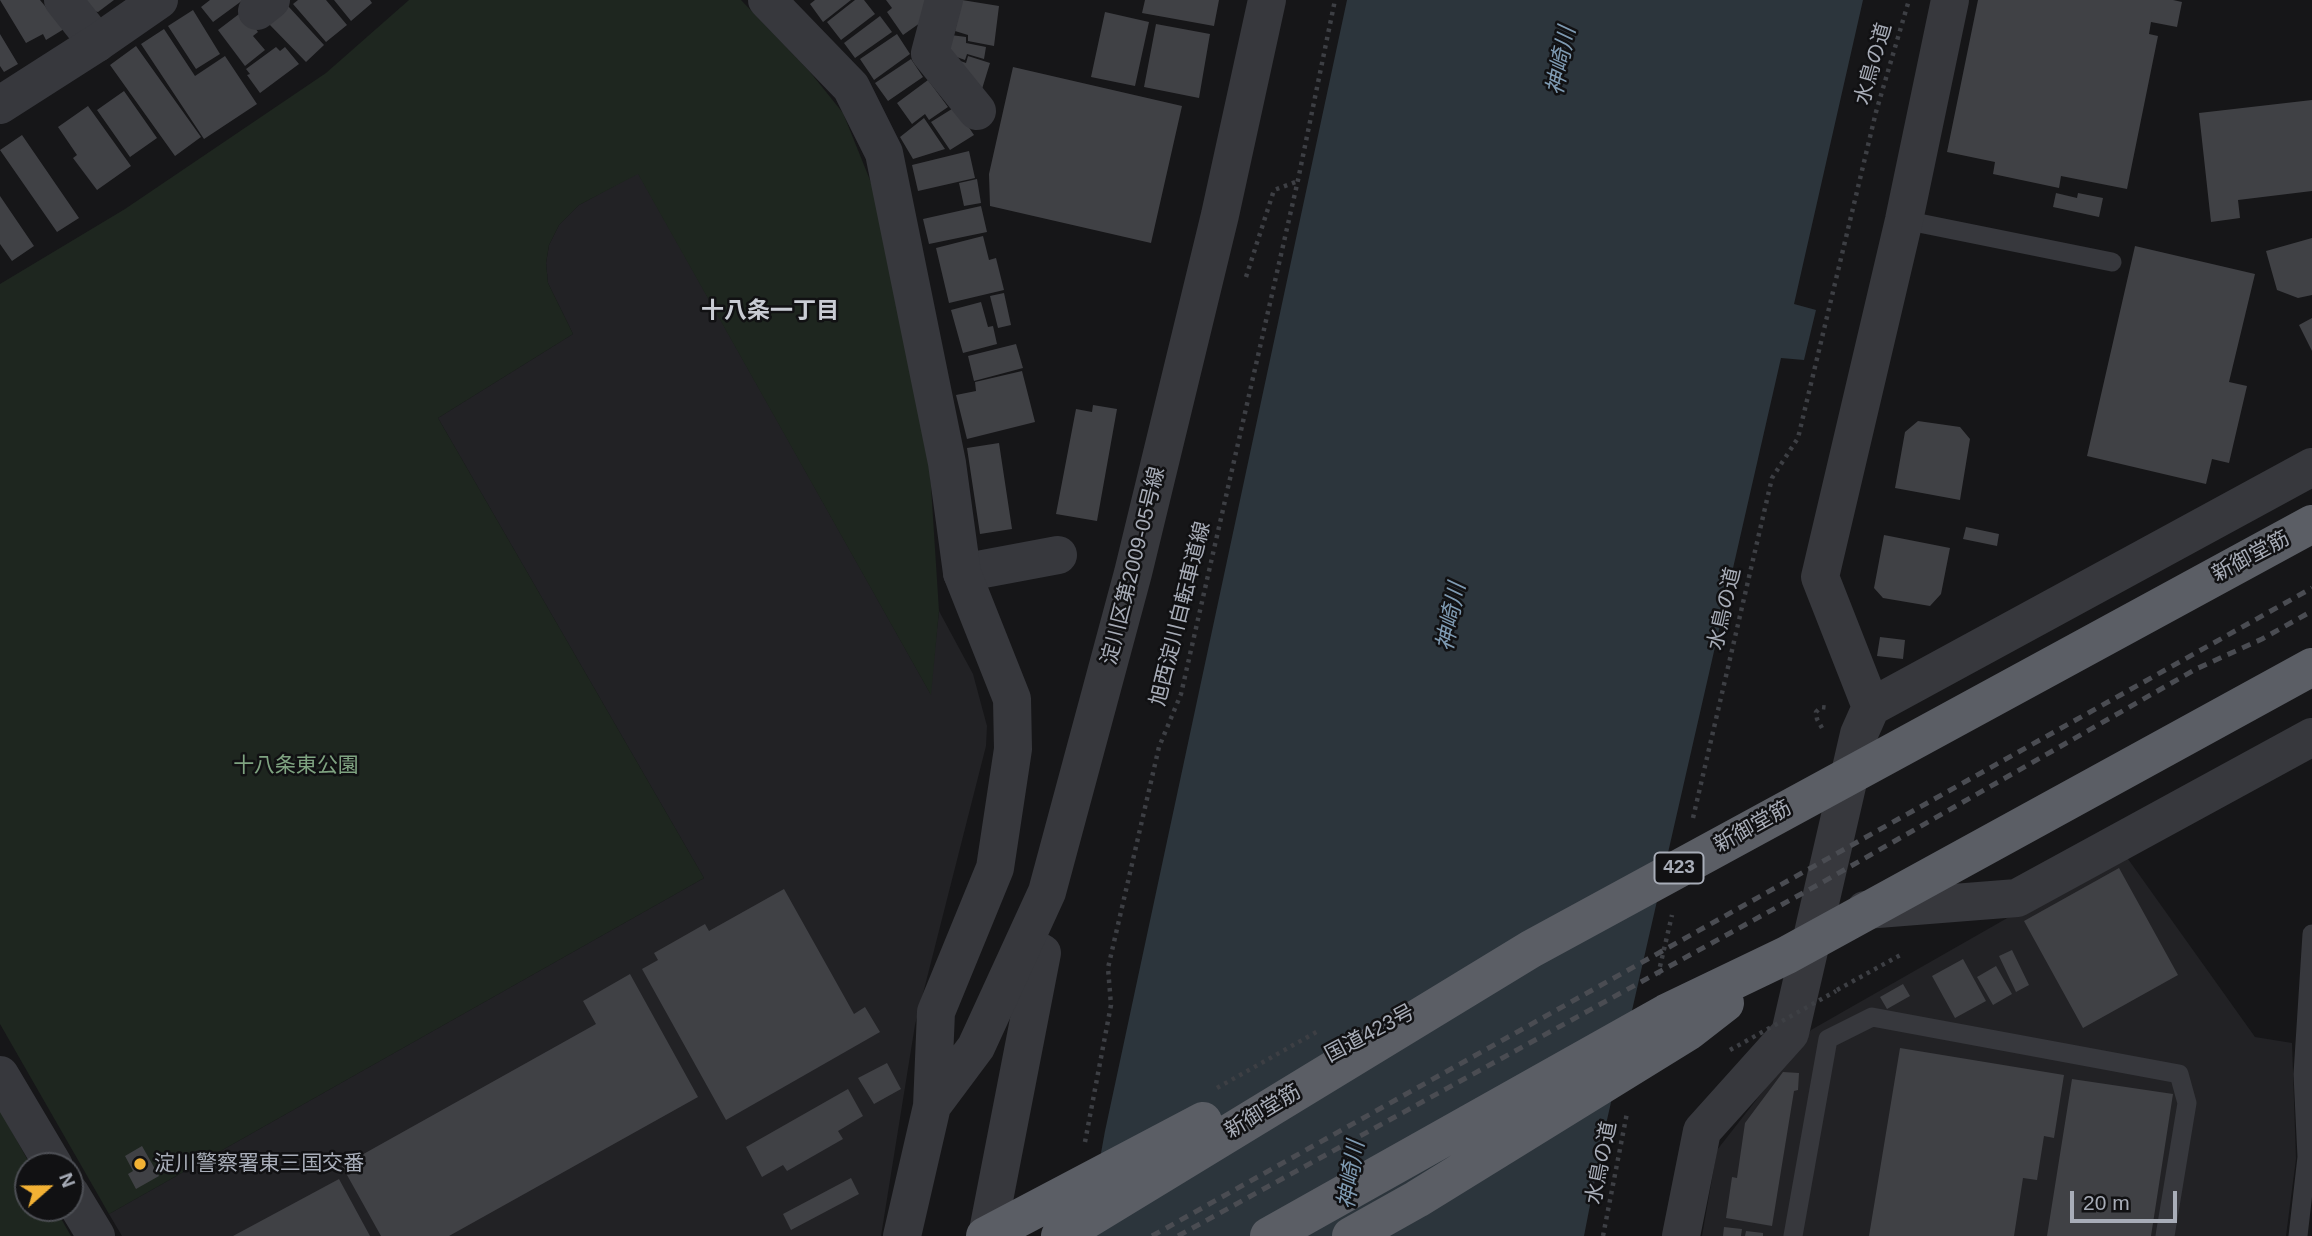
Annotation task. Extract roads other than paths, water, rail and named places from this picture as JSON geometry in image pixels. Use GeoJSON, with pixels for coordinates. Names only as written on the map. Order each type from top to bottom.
{"type":"FeatureCollection","features":[{"type":"Feature","properties":{"kind":"highway","name":"新御堂筋"},"geometry":{"type":"LineString","coordinates":[[1060,1236],[1531,949],[2312,524]]}},
{"type":"Feature","properties":{"kind":"highway"},"geometry":{"type":"LineString","coordinates":[[1269,1236],[1666,1013],[1787,955],[2312,667]]}},
{"type":"Feature","properties":{"kind":"highway","name":"国道423号"},"geometry":{"type":"LineString","coordinates":[[986,1236],[1531,949]]}},
{"type":"Feature","properties":{"kind":"highway"},"geometry":{"type":"LineString","coordinates":[[1351,1236],[1417,1199],[1689,1031],[1787,955]]}},
{"type":"Feature","properties":{"kind":"street"},"geometry":{"type":"LineString","coordinates":[[63,0],[97,43]]}},
{"type":"Feature","properties":{"kind":"street"},"geometry":{"type":"LineString","coordinates":[[0,105],[159,0]]}},
{"type":"Feature","properties":{"kind":"street"},"geometry":{"type":"LineString","coordinates":[[768,0],[851,87],[884,153],[947,463],[962,573],[1012,699],[1013,749],[995,868],[936,1012],[932,1106],[902,1236]]}},
{"type":"Feature","properties":{"kind":"street"},"geometry":{"type":"LineString","coordinates":[[944,0],[930,53],[977,111]]}},
{"type":"Feature","properties":{"kind":"street","name":"淀川区第2009-05号線"},"geometry":{"type":"LineString","coordinates":[[932,1106],[976,1047],[1047,892],[1136,560],[1220,215],[1267,0]]}},
{"type":"Feature","properties":{"kind":"street"},"geometry":{"type":"LineString","coordinates":[[1871,707],[1820,577],[1904,220],[1950,0]]}},
{"type":"Feature","properties":{"kind":"street"},"geometry":{"type":"LineString","coordinates":[[1681,1236],[1702,1131],[1790,1033],[1859,734],[1871,707],[2312,467]]}},
{"type":"Feature","properties":{"kind":"street"},"geometry":{"type":"LineString","coordinates":[[962,573],[1058,555]]}},
{"type":"Feature","properties":{"kind":"street"},"geometry":{"type":"LineString","coordinates":[[1818,914],[2017,898],[2312,737]]}},
{"type":"Feature","properties":{"kind":"street"},"geometry":{"type":"LineString","coordinates":[[986,1236],[1042,953]]}},
{"type":"Feature","properties":{"kind":"street"},"geometry":{"type":"LineString","coordinates":[[0,1075],[46,1152]]}},
{"type":"Feature","properties":{"kind":"street"},"geometry":{"type":"LineString","coordinates":[[84,1216],[96,1236]]}},
{"type":"Feature","properties":{"kind":"lane"},"geometry":{"type":"LineString","coordinates":[[1904,220],[2112,262]]}},
{"type":"Feature","properties":{"kind":"lane"},"geometry":{"type":"LineString","coordinates":[[2298,1236],[2307,1157],[2303,1074],[2312,934]]}},
{"type":"Feature","properties":{"kind":"lane"},"geometry":{"type":"LineString","coordinates":[[1793,1236],[1828,1039],[1872,1017],[2179,1074],[2187,1103],[2165,1236]]}},
{"type":"Feature","properties":{"kind":"water","name":"神崎川"},"geometry":{"type":"Polygon","coordinates":[[[1347,0],[1863,0],[1794,304],[1816,310],[1804,360],[1781,358],[1604,1133],[1584,1236],[1086,1236],[1105,1131],[1347,0]]]}},
{"type":"Feature","properties":{"kind":"railway"},"geometry":{"type":"LineString","coordinates":[[1152,1236],[2312,588]]}},
{"type":"Feature","properties":{"kind":"railway"},"geometry":{"type":"LineString","coordinates":[[1178,1236],[1823,882],[2196,669],[2262,639],[2312,611]]}},
{"type":"Feature","properties":{"kind":"place","name":"淀川警察署東三国交番"},"geometry":{"type":"Point","coordinates":[140,1164]}},
{"type":"Feature","properties":{"kind":"district","name":"十八条一丁目"},"geometry":{"type":"Point","coordinates":[770,312]}},
{"type":"Feature","properties":{"kind":"park label","name":"十八条東公園"},"geometry":{"type":"Point","coordinates":[296,766]}}]}
